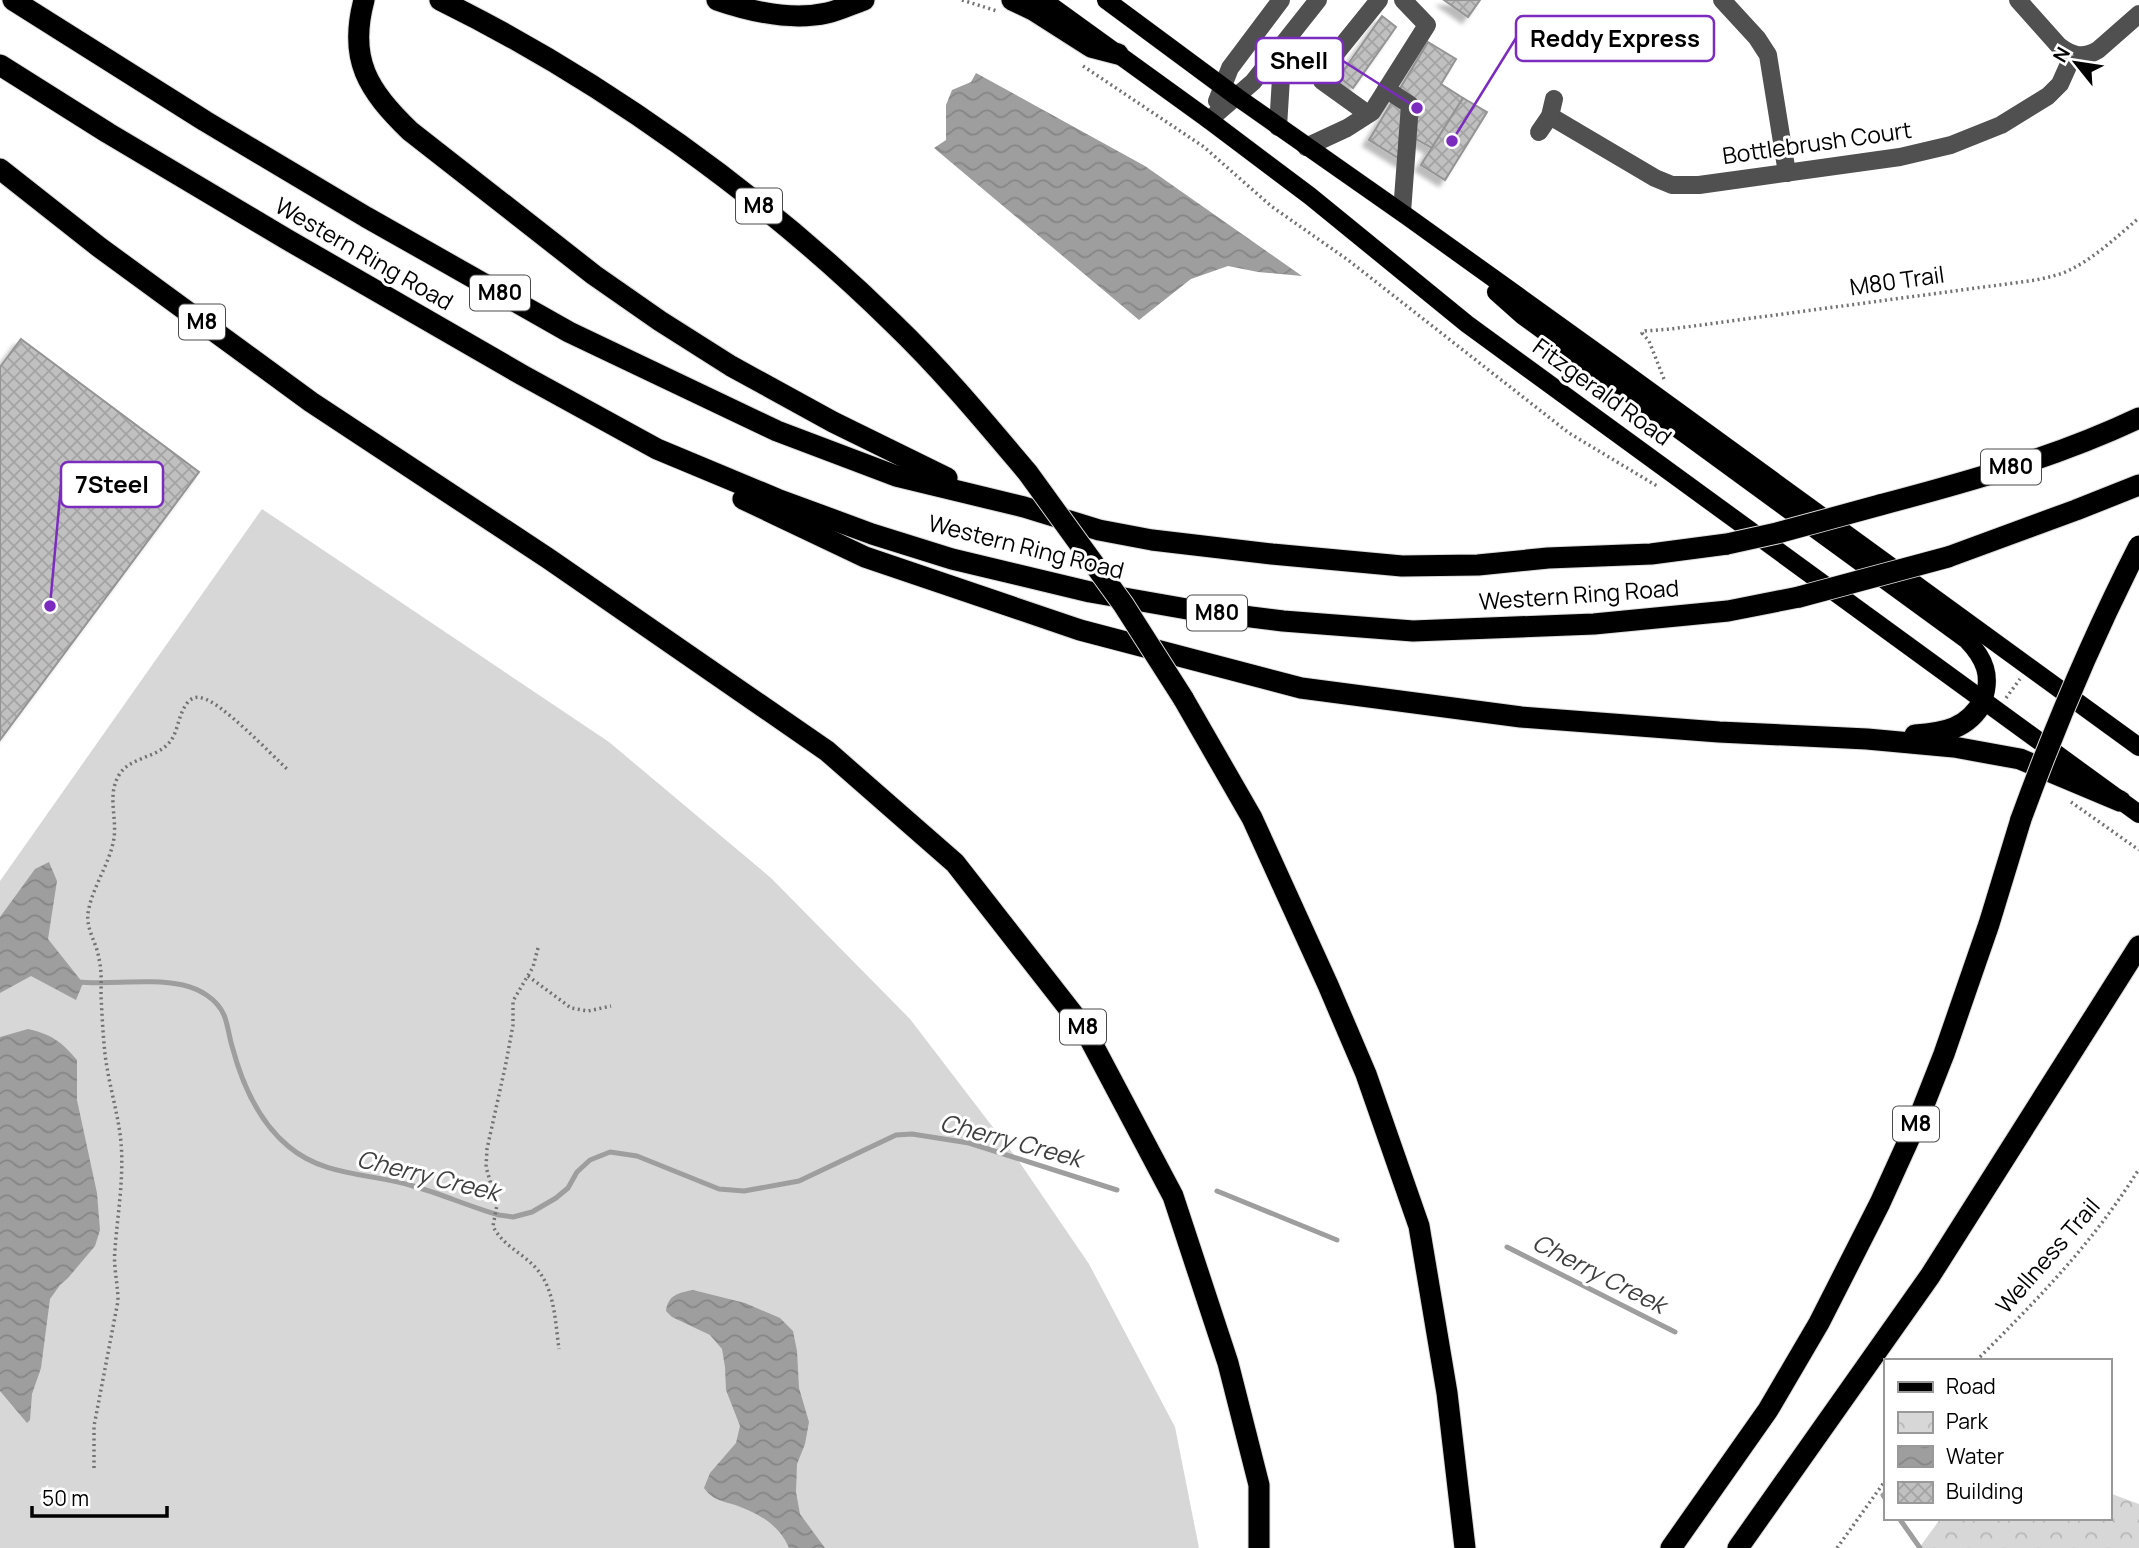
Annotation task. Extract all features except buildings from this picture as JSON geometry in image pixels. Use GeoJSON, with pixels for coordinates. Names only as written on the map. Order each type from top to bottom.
{"type":"FeatureCollection","features":[{"type":"Feature","properties":{"kind":"highway","name":"Western Ring Road"},"geometry":{"type":"LineString","coordinates":[[13,0],[228,135],[569,332],[777,431],[896,475],[1100,530],[1152,540],[1402,566],[1478,565],[1548,558],[1651,554],[1727,544],[1777,533],[1958,484],[2036,458],[2139,418]]}},
{"type":"Feature","properties":{"kind":"highway"},"geometry":{"type":"LineString","coordinates":[[364,0],[359,57],[371,87],[387,110],[534,230],[660,321],[731,366],[933,473],[1024,508]]}},
{"type":"Feature","properties":{"kind":"highway","name":"M8"},"geometry":{"type":"LineString","coordinates":[[440,0],[555,63],[610,98],[676,143],[823,257],[894,323],[964,397],[1028,473],[1123,604],[1183,698],[1252,818],[1366,1074],[1419,1226],[1447,1393],[1465,1548]]}},
{"type":"Feature","properties":{"kind":"highway"},"geometry":{"type":"LineString","coordinates":[[718,0],[740,8],[787,16],[827,13],[864,0]]}},
{"type":"Feature","properties":{"kind":"highway"},"geometry":{"type":"LineString","coordinates":[[1012,0],[1033,10],[1091,47],[1118,54]]}},
{"type":"Feature","properties":{"kind":"highway","name":"Western Ring Road"},"geometry":{"type":"LineString","coordinates":[[0,65],[108,134],[288,240],[657,449],[777,499],[906,545],[952,559],[1090,592],[1187,609],[1283,621],[1413,631],[1594,624],[1728,611],[1799,597],[1948,557],[2139,485]]}},
{"type":"Feature","properties":{"kind":"highway","name":"M8"},"geometry":{"type":"LineString","coordinates":[[0,169],[99,247],[311,402],[549,559],[827,751],[955,863],[1084,1028],[1173,1196],[1228,1363],[1259,1485],[1259,1548]]}},
{"type":"Feature","properties":{"kind":"highway"},"geometry":{"type":"LineString","coordinates":[[657,449],[748,502],[865,558],[1080,630],[1301,688],[1521,717],[1954,747],[2020,759],[2120,801]]}},
{"type":"Feature","properties":{"kind":"highway","name":"M8"},"geometry":{"type":"LineString","coordinates":[[1671,1548],[1768,1410],[1819,1322],[1920,1115],[1989,924],[2021,819],[2079,674],[2139,546]]}},
{"type":"Feature","properties":{"kind":"highway"},"geometry":{"type":"LineString","coordinates":[[1867,739],[1934,734],[1964,724],[1993,702]]}},
{"type":"Feature","properties":{"kind":"highway"},"geometry":{"type":"LineString","coordinates":[[1738,1548],[1930,1276],[2139,946]]}},
{"type":"Feature","properties":{"kind":"main road","name":"Fitzgerald Road"},"geometry":{"type":"LineString","coordinates":[[1043,0],[1310,196],[1477,332],[1993,702],[2139,814]]}},
{"type":"Feature","properties":{"kind":"main road","name":"Fitzgerald Road"},"geometry":{"type":"LineString","coordinates":[[1106,0],[1278,127],[1405,215],[2139,747]]}},
{"type":"Feature","properties":{"kind":"main road"},"geometry":{"type":"LineString","coordinates":[[1405,215],[1523,316],[1967,640],[1985,663],[1993,702]]}},
{"type":"Feature","properties":{"kind":"street"},"geometry":{"type":"LineString","coordinates":[[1230,92],[1230,68],[1281,0]]}},
{"type":"Feature","properties":{"kind":"street"},"geometry":{"type":"LineString","coordinates":[[1209,120],[1230,92],[1253,82],[1318,0]]}},
{"type":"Feature","properties":{"kind":"street"},"geometry":{"type":"LineString","coordinates":[[1370,113],[1322,81],[1320,73],[1379,0]]}},
{"type":"Feature","properties":{"kind":"street"},"geometry":{"type":"LineString","coordinates":[[1306,147],[1347,128],[1370,113],[1386,89],[1427,25],[1403,0]]}},
{"type":"Feature","properties":{"kind":"street"},"geometry":{"type":"LineString","coordinates":[[1722,0],[1757,38],[1768,55],[1787,173]]}},
{"type":"Feature","properties":{"kind":"street"},"geometry":{"type":"LineString","coordinates":[[2018,0],[2059,46],[2073,55],[2081,56],[2092,54],[2139,14]]}},
{"type":"Feature","properties":{"kind":"street"},"geometry":{"type":"LineString","coordinates":[[1278,127],[1281,78],[1293,32]]}},
{"type":"Feature","properties":{"kind":"street","name":"Bottlebrush Court"},"geometry":{"type":"LineString","coordinates":[[1539,132],[1552,107],[1645,173],[1672,184],[1699,185],[1787,173],[1915,154],[1978,135],[2019,116],[2048,96],[2060,84],[2073,55]]}},
{"type":"Feature","properties":{"kind":"street"},"geometry":{"type":"LineString","coordinates":[[1386,89],[1410,105],[1405,215]]}},
{"type":"Feature","properties":{"kind":"path","name":"M80 Trail"},"geometry":{"type":"LineString","coordinates":[[1642,332],[2036,280],[2062,273],[2079,264],[2100,251],[2139,218]]}},
{"type":"Feature","properties":{"kind":"path"},"geometry":{"type":"LineString","coordinates":[[1993,702],[2023,673]]}},
{"type":"Feature","properties":{"kind":"path"},"geometry":{"type":"LineString","coordinates":[[94,1468],[94,1426],[118,1301],[114,1251],[122,1166],[120,1128],[106,1056],[100,961],[88,925],[88,912],[112,849],[114,784],[122,770],[130,764],[166,747],[176,733],[184,708],[197,697],[205,698],[219,707],[287,769]]}},
{"type":"Feature","properties":{"kind":"path"},"geometry":{"type":"LineString","coordinates":[[2062,796],[2139,850]]}},
{"type":"Feature","properties":{"kind":"path"},"geometry":{"type":"LineString","coordinates":[[538,948],[533,967],[513,1001],[513,1025],[486,1149],[486,1167],[497,1205],[493,1223],[496,1232],[543,1276],[550,1290],[559,1349]]}},
{"type":"Feature","properties":{"kind":"path"},"geometry":{"type":"LineString","coordinates":[[528,976],[571,1008],[588,1011],[611,1006]]}},
{"type":"Feature","properties":{"kind":"path","name":"Wellness Trail"},"geometry":{"type":"LineString","coordinates":[[1978,1359],[2067,1267],[2115,1207],[2139,1168]]}},
{"type":"Feature","properties":{"kind":"path"},"geometry":{"type":"LineString","coordinates":[[1838,1548],[1884,1482]]}},
{"type":"Feature","properties":{"kind":"green space"},"geometry":{"type":"Polygon","coordinates":[[[262,509],[609,742],[771,878],[910,1019],[1018,1160],[1089,1264],[1175,1427],[1199,1548],[0,1548],[0,881],[262,509]]]}},
{"type":"Feature","properties":{"kind":"green space"},"geometry":{"type":"Polygon","coordinates":[[[2111,1494],[2139,1504],[2139,1548],[1919,1548],[1940,1520],[2111,1520],[2111,1494]]]}},
{"type":"Feature","properties":{"kind":"water"},"geometry":{"type":"Polygon","coordinates":[[[976,73],[1145,166],[1302,276],[1228,266],[1191,279],[1139,320],[934,148],[946,140],[946,105],[952,90],[971,82],[976,73]]]}},
{"type":"Feature","properties":{"kind":"water"},"geometry":{"type":"Polygon","coordinates":[[[49,862],[57,881],[48,939],[83,983],[76,1000],[31,976],[0,993],[0,917],[35,869],[49,862]]]}},
{"type":"Feature","properties":{"kind":"water"},"geometry":{"type":"Polygon","coordinates":[[[28,1029],[56,1040],[77,1060],[77,1100],[97,1193],[100,1230],[95,1246],[50,1299],[41,1368],[32,1394],[30,1420],[27,1423],[0,1391],[0,1037],[28,1029]]]}},
{"type":"Feature","properties":{"kind":"water"},"geometry":{"type":"Polygon","coordinates":[[[693,1290],[745,1303],[780,1318],[793,1331],[799,1388],[809,1422],[805,1444],[797,1464],[796,1492],[800,1514],[825,1548],[789,1548],[780,1533],[761,1517],[715,1498],[704,1488],[710,1473],[736,1443],[740,1426],[726,1390],[722,1349],[710,1335],[672,1317],[666,1311],[669,1301],[675,1296],[693,1290]]]}},
{"type":"Feature","properties":{"kind":"waterway","name":"Cherry Creek"},"geometry":{"type":"LineString","coordinates":[[77,982],[170,983],[202,992],[217,1004],[224,1015],[236,1060],[252,1101],[268,1125],[288,1146],[317,1164],[332,1169],[413,1186],[499,1215],[513,1217],[532,1212],[568,1188],[577,1172],[590,1160],[610,1152],[637,1156],[719,1189],[744,1191],[799,1181],[896,1135],[912,1134],[969,1143],[1117,1190]]}},
{"type":"Feature","properties":{"kind":"waterway","name":"Cherry Creek"},"geometry":{"type":"LineString","coordinates":[[1217,1191],[1337,1240]]}},
{"type":"Feature","properties":{"kind":"waterway","name":"Cherry Creek"},"geometry":{"type":"LineString","coordinates":[[1507,1247],[1675,1332]]}},
{"type":"Feature","properties":{"kind":"waterway","name":"Cherry Creek"},"geometry":{"type":"LineString","coordinates":[[1900,1520],[1920,1548]]}},
{"type":"Feature","properties":{"kind":"place","name":"Shell"},"geometry":{"type":"Point","coordinates":[1417,108]}},
{"type":"Feature","properties":{"kind":"place","name":"Reddy Express"},"geometry":{"type":"Point","coordinates":[1452,141]}},
{"type":"Feature","properties":{"kind":"place","name":"7Steel"},"geometry":{"type":"Point","coordinates":[50,606]}}]}
